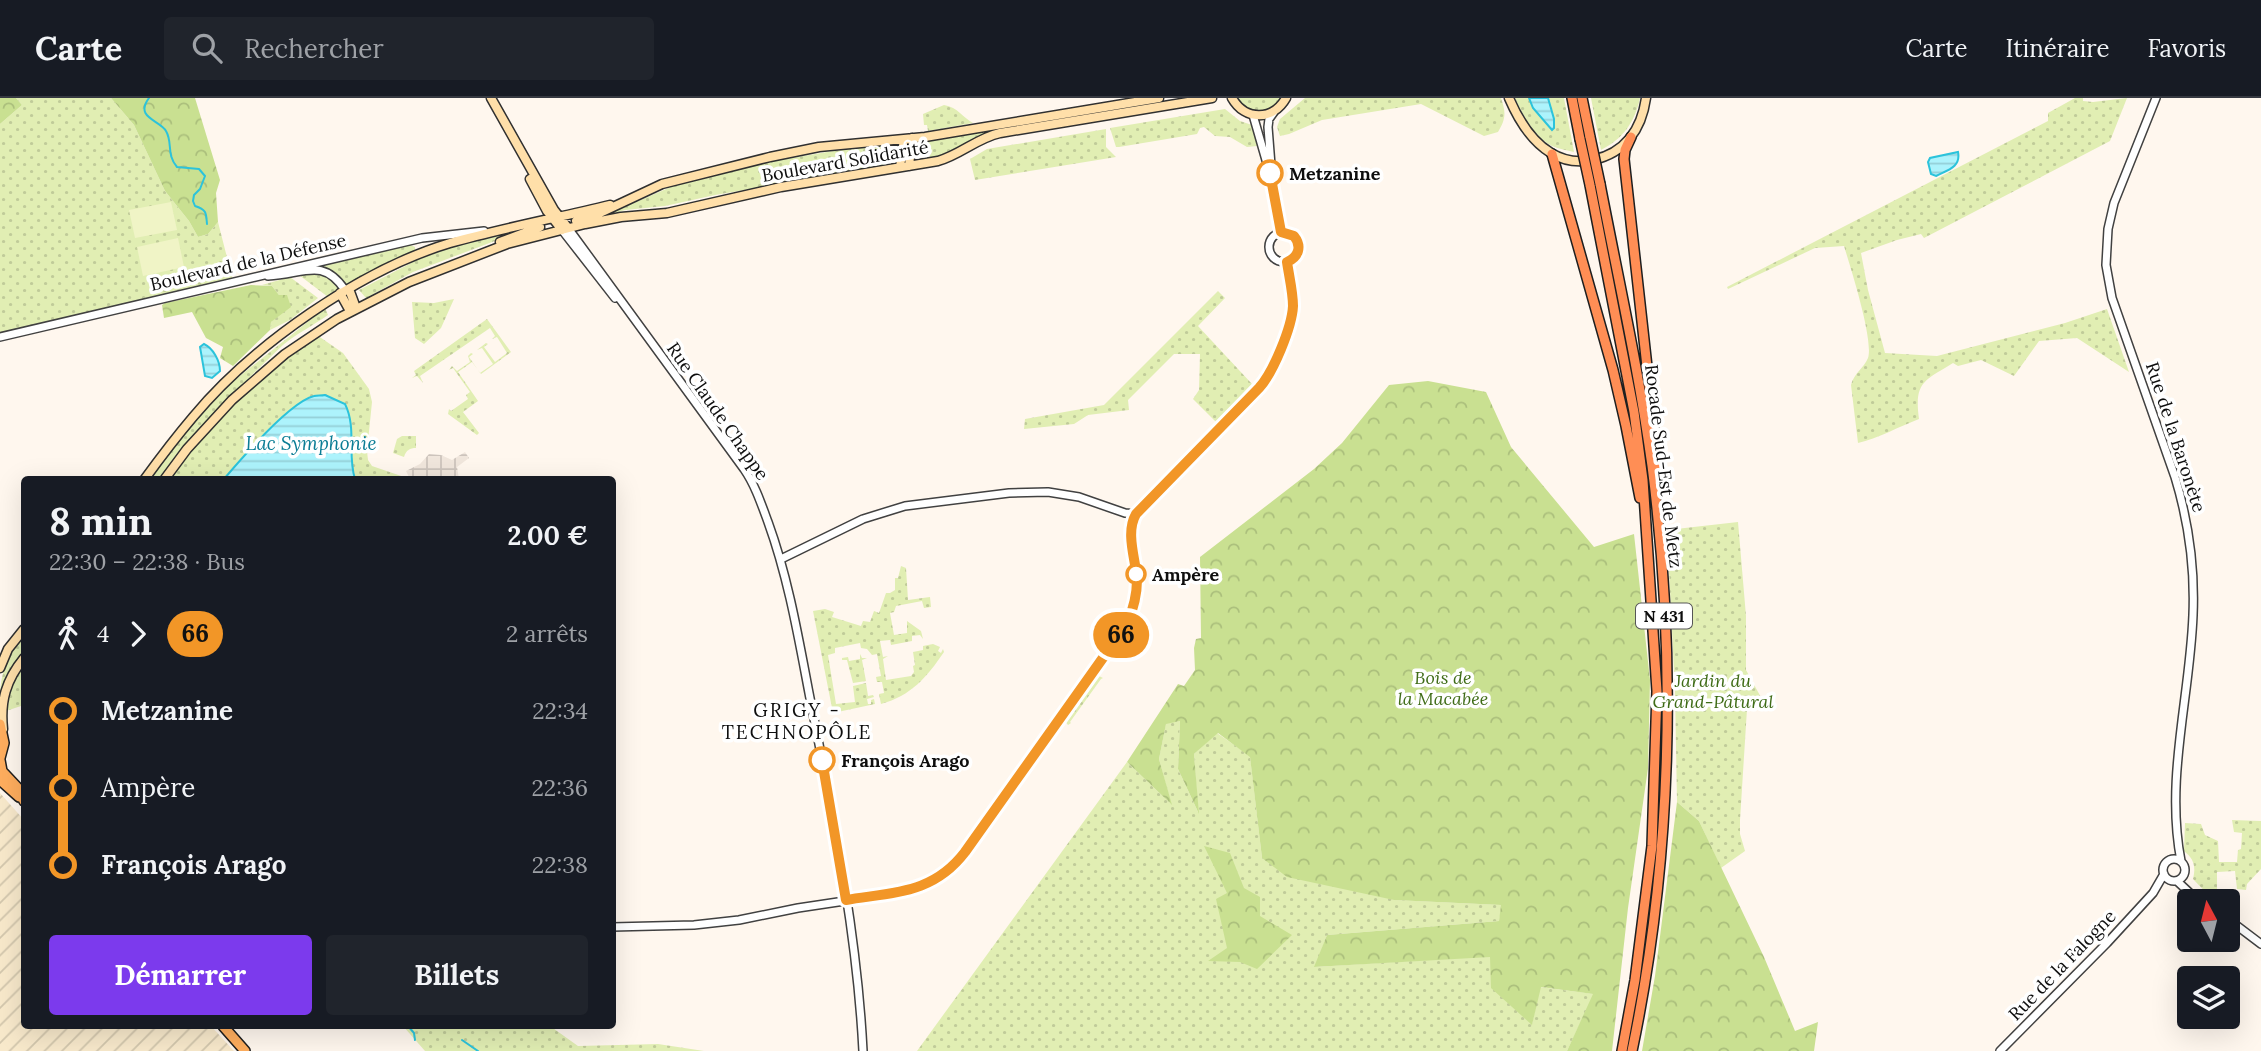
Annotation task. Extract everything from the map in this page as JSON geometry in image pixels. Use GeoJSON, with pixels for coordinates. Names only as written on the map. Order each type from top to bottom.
{"type":"FeatureCollection","features":[{"type":"Feature","properties":{"kind":"highway","name":"Rocade Sud-Est de Metz"},"geometry":{"type":"LineString","coordinates":[[1572,98],[1585,138],[1645,419],[1662,560],[1668,691],[1661,846],[1646,981],[1632,1051]]}},
{"type":"Feature","properties":{"kind":"highway","name":"Rocade Sud-Est de Metz"},"geometry":{"type":"LineString","coordinates":[[1582,98],[1585,138]]}},
{"type":"Feature","properties":{"kind":"highway"},"geometry":{"type":"LineString","coordinates":[[1631,137],[1624,159],[1661,498],[1662,560]]}},
{"type":"Feature","properties":{"kind":"highway"},"geometry":{"type":"LineString","coordinates":[[1552,154],[1615,381],[1649,546]]}},
{"type":"Feature","properties":{"kind":"highway","name":"Rocade Sud-Est de Metz"},"geometry":{"type":"LineString","coordinates":[[1595,185],[1643,480],[1657,691],[1652,846],[1635,980],[1622,1051]]}},
{"type":"Feature","properties":{"kind":"main road"},"geometry":{"type":"LineString","coordinates":[[491,98],[561,224]]}},
{"type":"Feature","properties":{"kind":"main road","name":"Boulevard Solidarité"},"geometry":{"type":"LineString","coordinates":[[167,476],[203,431],[257,376],[314,333],[353,309],[417,279],[662,184],[819,147],[908,139],[1158,98]]}},
{"type":"Feature","properties":{"kind":"main road","name":"Boulevard Solidarité"},"geometry":{"type":"LineString","coordinates":[[147,476],[194,416],[239,371],[319,307],[345,291],[431,250],[506,230],[667,213],[781,187],[945,159],[992,135],[1212,98]]}},
{"type":"Feature","properties":{"kind":"main road"},"geometry":{"type":"LineString","coordinates":[[1221,98],[1234,101],[1240,109],[1253,116],[1268,115],[1287,99]]}},
{"type":"Feature","properties":{"kind":"main road"},"geometry":{"type":"LineString","coordinates":[[1509,98],[1523,126],[1552,154],[1575,161],[1596,159],[1615,152],[1631,137],[1641,118],[1646,98]]}},
{"type":"Feature","properties":{"kind":"main road"},"geometry":{"type":"LineString","coordinates":[[905,166],[908,139]]}},
{"type":"Feature","properties":{"kind":"main road"},"geometry":{"type":"LineString","coordinates":[[345,291],[353,309]]}},
{"type":"Feature","properties":{"kind":"main road"},"geometry":{"type":"LineString","coordinates":[[0,668],[8,649],[21,633]]}},
{"type":"Feature","properties":{"kind":"main road"},"geometry":{"type":"LineString","coordinates":[[21,663],[11,678],[0,709],[4,743],[0,759],[2,771],[21,794]]}},
{"type":"Feature","properties":{"kind":"main road"},"geometry":{"type":"LineString","coordinates":[[0,780],[21,799]]}},
{"type":"Feature","properties":{"kind":"main road"},"geometry":{"type":"LineString","coordinates":[[226,1029],[246,1051]]}},
{"type":"Feature","properties":{"kind":"street","name":"Rue de la Baronète"},"geometry":{"type":"LineString","coordinates":[[2156,98],[2114,204],[2108,229],[2106,265],[2112,299],[2175,477],[2191,546],[2193,615],[2178,761],[2177,839],[2180,861]]}},
{"type":"Feature","properties":{"kind":"street"},"geometry":{"type":"LineString","coordinates":[[1274,112],[1268,122],[1272,178],[1281,232]]}},
{"type":"Feature","properties":{"kind":"street"},"geometry":{"type":"LineString","coordinates":[[1253,116],[1272,178]]}},
{"type":"Feature","properties":{"kind":"street","name":"Rue Claude Chappe"},"geometry":{"type":"LineString","coordinates":[[561,224],[750,477],[781,559],[806,676],[846,900],[857,974],[863,1051]]}},
{"type":"Feature","properties":{"kind":"street","name":"Boulevard de la Défense"},"geometry":{"type":"LineString","coordinates":[[0,337],[422,238],[506,230]]}},
{"type":"Feature","properties":{"kind":"street"},"geometry":{"type":"LineString","coordinates":[[1281,232],[1290,233],[1299,244],[1297,255],[1287,262],[1276,260],[1269,250],[1271,238],[1281,232]]}},
{"type":"Feature","properties":{"kind":"street"},"geometry":{"type":"LineString","coordinates":[[616,927],[712,923],[898,893],[919,887],[943,875],[965,852],[1127,624],[1137,589],[1131,527],[1136,514],[1263,384],[1291,318],[1293,304],[1287,262]]}},
{"type":"Feature","properties":{"kind":"street"},"geometry":{"type":"LineString","coordinates":[[249,278],[323,270],[332,274],[345,291]]}},
{"type":"Feature","properties":{"kind":"street"},"geometry":{"type":"LineString","coordinates":[[781,559],[863,519],[905,506],[1036,491],[1073,495],[1108,508],[1136,514]]}},
{"type":"Feature","properties":{"kind":"street"},"geometry":{"type":"LineString","coordinates":[[1108,508],[1131,527]]}},
{"type":"Feature","properties":{"kind":"street","name":"Rue de la Baronète"},"geometry":{"type":"LineString","coordinates":[[2169,860],[2177,839]]}},
{"type":"Feature","properties":{"kind":"street"},"geometry":{"type":"LineString","coordinates":[[2169,860],[2180,861],[2185,869],[2177,879],[2164,874],[2164,865],[2169,860]]}},
{"type":"Feature","properties":{"kind":"street","name":"Rue de la Falogne"},"geometry":{"type":"LineString","coordinates":[[2146,901],[2164,874]]}},
{"type":"Feature","properties":{"kind":"street","name":"Rue de la Falogne"},"geometry":{"type":"LineString","coordinates":[[2000,1051],[2146,901],[2177,879]]}},
{"type":"Feature","properties":{"kind":"street"},"geometry":{"type":"LineString","coordinates":[[2240,928],[2261,944]]}},
{"type":"Feature","properties":{"kind":"shaded area"},"geometry":{"type":"Polygon","coordinates":[[[465,452],[469,458],[457,467],[458,476],[408,476],[406,471],[420,464],[429,454],[452,460],[465,452]]]}},
{"type":"Feature","properties":{"kind":"shaded area"},"geometry":{"type":"Polygon","coordinates":[[[0,793],[21,817],[21,1029],[214,1029],[234,1051],[0,1051],[0,793]]]}},
{"type":"Feature","properties":{"kind":"green space"},"geometry":{"type":"Polygon","coordinates":[[[0,98],[16,98],[22,105],[0,124],[0,98]]]}},
{"type":"Feature","properties":{"kind":"green space"},"geometry":{"type":"Polygon","coordinates":[[[16,98],[111,98],[134,125],[165,191],[198,237],[208,234],[218,222],[233,281],[0,337],[0,124],[22,105],[16,98]]]}},
{"type":"Feature","properties":{"kind":"green space"},"geometry":{"type":"Polygon","coordinates":[[[111,98],[195,98],[220,180],[216,193],[218,222],[208,234],[198,237],[165,191],[134,125],[111,98]]]}},
{"type":"Feature","properties":{"kind":"green space"},"geometry":{"type":"Polygon","coordinates":[[[1237,98],[1281,98],[1271,108],[1259,111],[1247,108],[1237,98]]]}},
{"type":"Feature","properties":{"kind":"green space"},"geometry":{"type":"Polygon","coordinates":[[[1305,98],[1501,98],[1504,115],[1498,132],[1484,136],[1421,104],[1322,120],[1280,136],[1277,127],[1280,119],[1305,98]]]}},
{"type":"Feature","properties":{"kind":"green space"},"geometry":{"type":"Polygon","coordinates":[[[1515,98],[1564,98],[1574,152],[1552,146],[1540,137],[1525,118],[1515,98]]]}},
{"type":"Feature","properties":{"kind":"green space"},"geometry":{"type":"Polygon","coordinates":[[[1591,98],[1640,98],[1627,129],[1616,141],[1601,150],[1591,98]]]}},
{"type":"Feature","properties":{"kind":"green space"},"geometry":{"type":"Polygon","coordinates":[[[2075,98],[2093,102],[2127,98],[2110,141],[1924,238],[1921,234],[1861,253],[1868,290],[1885,353],[1937,356],[2065,323],[2107,309],[2129,372],[2077,338],[2039,341],[2014,376],[1981,360],[1958,366],[1953,363],[1923,384],[1918,397],[1919,419],[1858,443],[1851,385],[1868,358],[1869,349],[1860,303],[1844,246],[1815,248],[1728,289],[1727,287],[2048,121],[2048,113],[2075,98]]]}},
{"type":"Feature","properties":{"kind":"green space"},"geometry":{"type":"Polygon","coordinates":[[[944,105],[953,108],[973,123],[928,131],[927,125],[924,125],[923,114],[944,105]]]}},
{"type":"Feature","properties":{"kind":"green space"},"geometry":{"type":"Polygon","coordinates":[[[1225,109],[1240,121],[1252,125],[1257,146],[1247,147],[1230,137],[1215,136],[1204,127],[1200,128],[1197,134],[1116,147],[1110,128],[1225,109]]]}},
{"type":"Feature","properties":{"kind":"green space"},"geometry":{"type":"Polygon","coordinates":[[[1106,129],[1106,147],[1116,157],[975,180],[970,159],[987,149],[1106,129]]]}},
{"type":"Feature","properties":{"kind":"green space"},"geometry":{"type":"Polygon","coordinates":[[[990,130],[950,153],[930,158],[927,140],[990,130]]]}},
{"type":"Feature","properties":{"kind":"green space"},"geometry":{"type":"Polygon","coordinates":[[[889,144],[887,166],[665,206],[625,210],[599,218],[680,183],[762,163],[889,144]]]}},
{"type":"Feature","properties":{"kind":"green space"},"geometry":{"type":"Polygon","coordinates":[[[171,202],[177,230],[135,238],[129,210],[171,202]]]}},
{"type":"Feature","properties":{"kind":"green space"},"geometry":{"type":"Polygon","coordinates":[[[509,233],[508,236],[413,272],[366,298],[359,290],[417,260],[452,247],[509,233]]]}},
{"type":"Feature","properties":{"kind":"green space"},"geometry":{"type":"Polygon","coordinates":[[[178,238],[184,267],[143,276],[137,247],[178,238]]]}},
{"type":"Feature","properties":{"kind":"green space"},"geometry":{"type":"Polygon","coordinates":[[[410,245],[415,247],[415,252],[349,285],[327,269],[298,271],[324,262],[335,263],[410,245]]]}},
{"type":"Feature","properties":{"kind":"green space"},"geometry":{"type":"Polygon","coordinates":[[[314,272],[330,277],[339,287],[338,290],[328,297],[299,275],[314,272]]]}},
{"type":"Feature","properties":{"kind":"green space"},"geometry":{"type":"Polygon","coordinates":[[[290,277],[318,298],[290,320],[270,330],[271,322],[279,314],[279,295],[272,286],[262,285],[290,277]]]}},
{"type":"Feature","properties":{"kind":"green space"},"geometry":{"type":"Polygon","coordinates":[[[251,285],[272,286],[279,295],[287,295],[291,307],[271,322],[270,330],[233,366],[220,358],[223,347],[206,338],[192,312],[164,318],[162,305],[165,303],[251,285]]]}},
{"type":"Feature","properties":{"kind":"green space"},"geometry":{"type":"Polygon","coordinates":[[[1218,291],[1225,298],[1198,326],[1252,384],[1216,422],[1193,399],[1199,390],[1200,354],[1174,354],[1128,400],[1129,410],[1088,415],[1074,424],[1024,429],[1025,419],[1104,405],[1218,291]]]}},
{"type":"Feature","properties":{"kind":"green space"},"geometry":{"type":"Polygon","coordinates":[[[454,299],[441,328],[424,344],[415,338],[412,302],[434,303],[454,299]]]}},
{"type":"Feature","properties":{"kind":"green space"},"geometry":{"type":"Polygon","coordinates":[[[325,308],[328,315],[283,345],[218,410],[161,476],[152,476],[226,387],[325,308]]]}},
{"type":"Feature","properties":{"kind":"green space"},"geometry":{"type":"Polygon","coordinates":[[[487,319],[511,352],[480,373],[493,364],[482,348],[477,350],[486,343],[488,344],[484,347],[495,362],[507,353],[497,337],[492,339],[495,336],[490,328],[420,376],[423,383],[417,376],[412,378],[416,375],[414,371],[487,319]]]}},
{"type":"Feature","properties":{"kind":"green space"},"geometry":{"type":"Polygon","coordinates":[[[314,333],[343,353],[369,389],[372,402],[368,460],[372,466],[401,476],[167,476],[232,400],[314,333]]]}},
{"type":"Feature","properties":{"kind":"green space"},"geometry":{"type":"Polygon","coordinates":[[[471,353],[473,354],[469,357],[477,369],[472,362],[458,372],[478,401],[463,412],[479,433],[477,435],[448,414],[449,409],[451,411],[468,399],[466,395],[470,392],[453,368],[449,370],[452,366],[457,371],[470,362],[468,356],[471,353]]]}},
{"type":"Feature","properties":{"kind":"green space","name":"Bois de la Macabée"},"geometry":{"type":"Polygon","coordinates":[[[1428,381],[1486,392],[1511,447],[1594,547],[1634,534],[1650,680],[1648,768],[1628,908],[1612,1051],[1567,1051],[1593,994],[1541,987],[1532,1025],[1491,988],[1490,957],[1314,967],[1327,935],[1499,921],[1501,905],[1394,900],[1287,877],[1262,858],[1250,757],[1218,733],[1194,754],[1199,814],[1178,769],[1180,721],[1166,724],[1159,759],[1172,805],[1127,762],[1178,684],[1184,686],[1195,670],[1194,648],[1196,639],[1201,638],[1200,557],[1314,469],[1342,443],[1389,385],[1428,381]]]}},
{"type":"Feature","properties":{"kind":"green space"},"geometry":{"type":"Polygon","coordinates":[[[402,436],[416,436],[416,448],[408,450],[404,457],[393,453],[397,439],[402,436]]]}},
{"type":"Feature","properties":{"kind":"green space","name":"Jardin du Grand-Pâtural"},"geometry":{"type":"Polygon","coordinates":[[[1738,522],[1746,616],[1746,670],[1763,701],[1747,709],[1740,820],[1740,834],[1745,851],[1721,868],[1699,821],[1677,802],[1667,530],[1738,522]]]}},
{"type":"Feature","properties":{"kind":"green space"},"geometry":{"type":"Polygon","coordinates":[[[901,566],[906,568],[908,600],[930,597],[931,607],[924,608],[922,601],[896,606],[894,612],[890,613],[894,635],[907,633],[907,621],[921,631],[923,639],[920,635],[912,636],[912,641],[891,645],[890,640],[880,641],[883,657],[888,656],[883,659],[886,680],[911,676],[915,665],[913,652],[923,650],[923,646],[933,644],[940,647],[938,651],[941,653],[943,649],[944,652],[910,691],[881,704],[879,694],[884,693],[882,682],[877,682],[876,677],[881,676],[877,654],[872,655],[867,649],[861,648],[860,643],[835,648],[835,653],[828,655],[836,704],[855,702],[853,686],[866,683],[868,696],[874,697],[867,699],[868,704],[874,699],[875,704],[833,713],[813,611],[825,609],[834,612],[832,617],[861,626],[863,621],[870,622],[874,611],[879,613],[886,593],[895,590],[895,578],[898,578],[901,566]]]}},
{"type":"Feature","properties":{"kind":"green space"},"geometry":{"type":"Polygon","coordinates":[[[21,640],[21,654],[10,671],[0,698],[6,664],[21,640]]]}},
{"type":"Feature","properties":{"kind":"green space"},"geometry":{"type":"Polygon","coordinates":[[[860,654],[862,658],[867,658],[862,660],[866,681],[853,683],[847,660],[842,658],[848,657],[849,661],[860,659],[860,654]]]}},
{"type":"Feature","properties":{"kind":"green space"},"geometry":{"type":"Polygon","coordinates":[[[21,664],[21,706],[6,711],[5,693],[21,664]]]}},
{"type":"Feature","properties":{"kind":"green space"},"geometry":{"type":"Polygon","coordinates":[[[1097,675],[1103,678],[1068,725],[1064,720],[1097,675]]]}},
{"type":"Feature","properties":{"kind":"green space"},"geometry":{"type":"Polygon","coordinates":[[[1180,721],[1178,769],[1198,812],[1194,754],[1217,733],[1250,756],[1262,858],[1395,900],[1502,905],[1499,921],[1327,935],[1315,967],[1490,956],[1532,1024],[1540,987],[1594,994],[1567,1051],[917,1051],[1127,762],[1171,804],[1159,759],[1166,723],[1180,721]]]}},
{"type":"Feature","properties":{"kind":"green space"},"geometry":{"type":"Polygon","coordinates":[[[1677,802],[1699,821],[1764,957],[1795,1031],[1818,1022],[1814,1051],[1642,1051],[1655,976],[1677,802]]]}},
{"type":"Feature","properties":{"kind":"green space"},"geometry":{"type":"Polygon","coordinates":[[[2232,820],[2261,821],[2261,869],[2247,884],[2246,890],[2237,889],[2235,871],[2217,872],[2217,889],[2203,889],[2193,879],[2193,863],[2184,851],[2185,823],[2201,824],[2205,835],[2218,841],[2219,862],[2237,862],[2242,833],[2234,832],[2232,820]]]}},
{"type":"Feature","properties":{"kind":"green space"},"geometry":{"type":"Polygon","coordinates":[[[1204,846],[1230,853],[1244,888],[1260,897],[1260,916],[1292,935],[1257,969],[1240,962],[1208,961],[1227,948],[1216,899],[1227,893],[1204,846]]]}},
{"type":"Feature","properties":{"kind":"green space"},"geometry":{"type":"Polygon","coordinates":[[[406,1029],[554,1029],[578,1046],[658,1044],[704,1051],[425,1051],[406,1029]]]}},
{"type":"Feature","properties":{"kind":"water"},"geometry":{"type":"Polygon","coordinates":[[[1529,98],[1548,98],[1554,119],[1552,130],[1533,108],[1529,98]]]}},
{"type":"Feature","properties":{"kind":"water"},"geometry":{"type":"Polygon","coordinates":[[[1958,152],[1956,165],[1936,176],[1931,174],[1928,162],[1930,158],[1958,152]]]}},
{"type":"Feature","properties":{"kind":"water"},"geometry":{"type":"Polygon","coordinates":[[[204,344],[213,352],[219,363],[220,371],[212,378],[205,376],[200,347],[204,344]]]}},
{"type":"Feature","properties":{"kind":"water","name":"Lac Symphonie"},"geometry":{"type":"Polygon","coordinates":[[[325,395],[345,404],[351,422],[354,476],[227,476],[266,432],[304,400],[325,395]]]}},
{"type":"Feature","properties":{"kind":"waterway"},"geometry":{"type":"LineString","coordinates":[[149,98],[144,110],[166,131],[172,158],[177,167],[199,169],[205,176],[193,201],[195,206],[205,212],[207,224]]}},
{"type":"Feature","properties":{"kind":"waterway"},"geometry":{"type":"LineString","coordinates":[[411,1029],[415,1040]]}},
{"type":"Feature","properties":{"kind":"waterway"},"geometry":{"type":"LineString","coordinates":[[462,1040],[478,1051]]}},
{"type":"Feature","properties":{"kind":"bus line","name":"66"},"geometry":{"type":"LineString","coordinates":[[822,760],[846,900],[898,893],[934,881],[955,865],[965,852],[1122,634],[1134,606],[1137,589],[1131,533],[1136,514],[1263,384],[1270,371],[1291,318],[1293,304],[1287,262],[1297,255],[1299,244],[1290,233],[1281,232],[1270,173]]}},
{"type":"Feature","properties":{"kind":"place","name":"Metzanine"},"geometry":{"type":"Point","coordinates":[1270,173]}},
{"type":"Feature","properties":{"kind":"place","name":"Ampère"},"geometry":{"type":"Point","coordinates":[1136,574]}},
{"type":"Feature","properties":{"kind":"place","name":"François Arago"},"geometry":{"type":"Point","coordinates":[822,760]}},
{"type":"Feature","properties":{"kind":"district","name":"GRIGY - TECHNOPÔLE"},"geometry":{"type":"Point","coordinates":[797,721]}}]}
